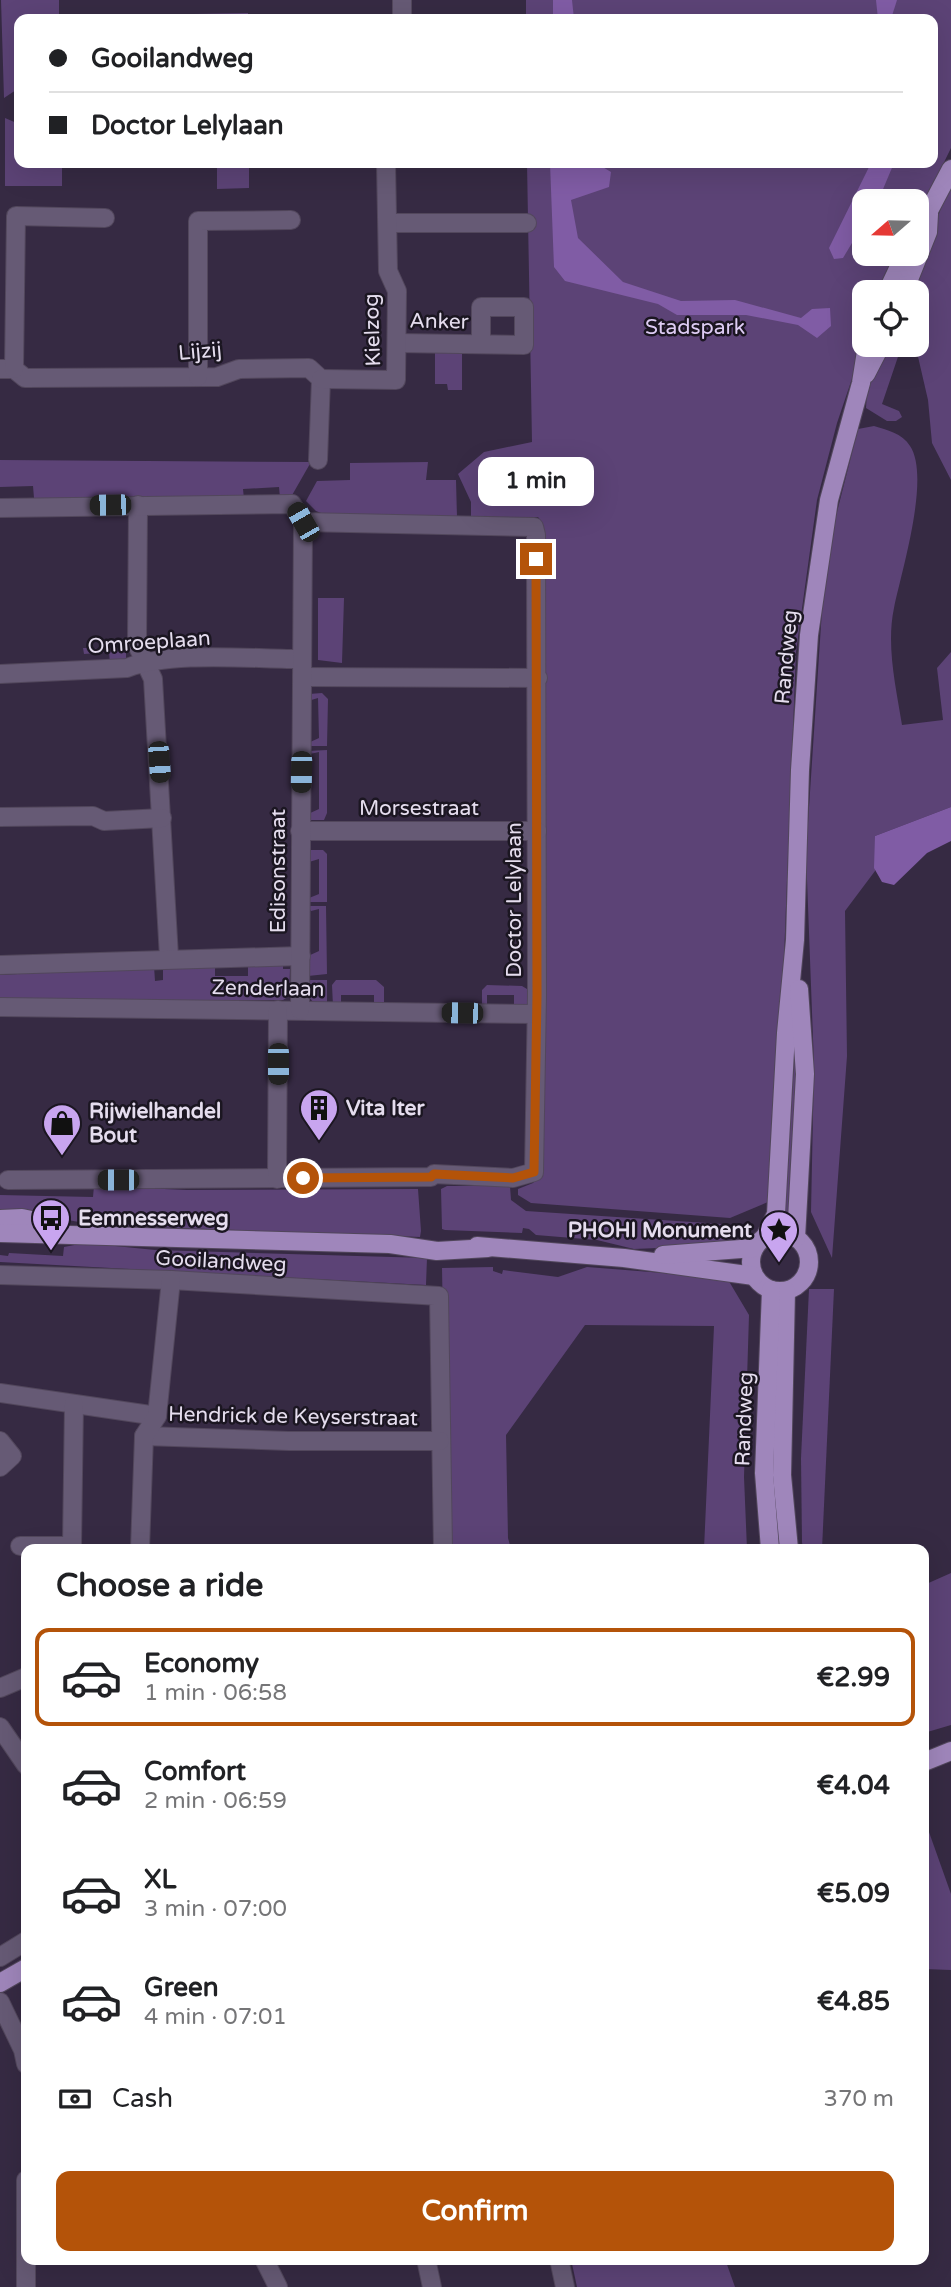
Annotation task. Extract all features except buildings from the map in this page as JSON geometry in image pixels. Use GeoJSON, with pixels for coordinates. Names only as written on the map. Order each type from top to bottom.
{"type":"FeatureCollection","features":[{"type":"Feature","properties":{"kind":"main road"},"geometry":{"type":"LineString","coordinates":[[929,214],[951,169]]}},
{"type":"Feature","properties":{"kind":"main road","name":"Randweg"},"geometry":{"type":"LineString","coordinates":[[759,1243],[776,1214],[786,1033],[795,940],[800,771],[809,635],[830,500],[861,383],[865,357]]}},
{"type":"Feature","properties":{"kind":"main road","name":"Randweg"},"geometry":{"type":"LineString","coordinates":[[861,383],[875,357]]}},
{"type":"Feature","properties":{"kind":"main road","name":"Randweg"},"geometry":{"type":"LineString","coordinates":[[795,940],[805,1074],[796,1238]]}},
{"type":"Feature","properties":{"kind":"main road","name":"Gooilandweg"},"geometry":{"type":"LineString","coordinates":[[0,1219],[22,1218],[93,1233]]}},
{"type":"Feature","properties":{"kind":"main road","name":"Gooilandweg"},"geometry":{"type":"LineString","coordinates":[[0,1233],[93,1233],[390,1244],[438,1239],[488,1248],[624,1258],[754,1276]]}},
{"type":"Feature","properties":{"kind":"main road"},"geometry":{"type":"LineString","coordinates":[[786,1234],[796,1238],[806,1251],[809,1266],[801,1282],[779,1290],[754,1276],[750,1262],[759,1243],[786,1234]]}},
{"type":"Feature","properties":{"kind":"main road","name":"Gooilandweg"},"geometry":{"type":"LineString","coordinates":[[624,1258],[759,1243]]}},
{"type":"Feature","properties":{"kind":"main road","name":"Randweg"},"geometry":{"type":"LineString","coordinates":[[770,1544],[764,1473],[779,1290]]}},
{"type":"Feature","properties":{"kind":"main road","name":"Randweg"},"geometry":{"type":"LineString","coordinates":[[779,1290],[782,1475],[789,1544]]}},
{"type":"Feature","properties":{"kind":"main road"},"geometry":{"type":"LineString","coordinates":[[929,1760],[951,1751]]}},
{"type":"Feature","properties":{"kind":"main road"},"geometry":{"type":"LineString","coordinates":[[0,1983],[21,1971]]}},
{"type":"Feature","properties":{"kind":"street","name":"Kielzog"},"geometry":{"type":"LineString","coordinates":[[321,379],[396,380],[397,291],[388,271],[386,168]]}},
{"type":"Feature","properties":{"kind":"street"},"geometry":{"type":"LineString","coordinates":[[7,369],[16,216],[105,218]]}},
{"type":"Feature","properties":{"kind":"street"},"geometry":{"type":"LineString","coordinates":[[198,377],[198,222],[291,220]]}},
{"type":"Feature","properties":{"kind":"street"},"geometry":{"type":"LineString","coordinates":[[388,223],[527,223]]}},
{"type":"Feature","properties":{"kind":"street","name":"Anker"},"geometry":{"type":"LineString","coordinates":[[397,343],[481,344]]}},
{"type":"Feature","properties":{"kind":"street","name":"Lijzij"},"geometry":{"type":"LineString","coordinates":[[7,369],[25,378],[217,377],[239,369],[309,368],[321,379]]}},
{"type":"Feature","properties":{"kind":"street"},"geometry":{"type":"LineString","coordinates":[[318,460],[321,379]]}},
{"type":"Feature","properties":{"kind":"street"},"geometry":{"type":"LineString","coordinates":[[0,508],[292,504],[303,522]]}},
{"type":"Feature","properties":{"kind":"street"},"geometry":{"type":"LineString","coordinates":[[138,505],[137,645],[153,679],[169,957]]}},
{"type":"Feature","properties":{"kind":"street","name":"Doctor Lelylaan"},"geometry":{"type":"LineString","coordinates":[[277,1179],[431,1177],[434,1174],[513,1178],[534,1172],[538,678],[534,527],[303,522]]}},
{"type":"Feature","properties":{"kind":"street","name":"Edisonstraat"},"geometry":{"type":"LineString","coordinates":[[300,1010],[303,522]]}},
{"type":"Feature","properties":{"kind":"street","name":"Omroeplaan"},"geometry":{"type":"LineString","coordinates":[[0,674],[127,668],[144,661],[538,678]]}},
{"type":"Feature","properties":{"kind":"street"},"geometry":{"type":"LineString","coordinates":[[0,817],[93,816],[104,821],[162,817]]}},
{"type":"Feature","properties":{"kind":"street","name":"Morsestraat"},"geometry":{"type":"LineString","coordinates":[[300,831],[537,831]]}},
{"type":"Feature","properties":{"kind":"street","name":"Zenderlaan"},"geometry":{"type":"LineString","coordinates":[[0,965],[169,957],[301,956]]}},
{"type":"Feature","properties":{"kind":"street","name":"Zenderlaan"},"geometry":{"type":"LineString","coordinates":[[0,1007],[536,1014]]}},
{"type":"Feature","properties":{"kind":"street"},"geometry":{"type":"LineString","coordinates":[[8,1180],[277,1179],[278,1010]]}},
{"type":"Feature","properties":{"kind":"street","name":"Gooilandweg"},"geometry":{"type":"LineString","coordinates":[[0,1275],[171,1280],[439,1296],[440,1441]]}},
{"type":"Feature","properties":{"kind":"street"},"geometry":{"type":"LineString","coordinates":[[140,1544],[144,1436],[157,1416],[171,1280]]}},
{"type":"Feature","properties":{"kind":"street"},"geometry":{"type":"LineString","coordinates":[[0,1393],[157,1416]]}},
{"type":"Feature","properties":{"kind":"street"},"geometry":{"type":"LineString","coordinates":[[72,1544],[74,1404]]}},
{"type":"Feature","properties":{"kind":"street","name":"Hendrick de Keyserstraat"},"geometry":{"type":"LineString","coordinates":[[144,1436],[289,1441],[440,1441]]}},
{"type":"Feature","properties":{"kind":"street"},"geometry":{"type":"LineString","coordinates":[[0,1441],[12,1457],[0,1467]]}},
{"type":"Feature","properties":{"kind":"street"},"geometry":{"type":"LineString","coordinates":[[440,1441],[443,1544]]}},
{"type":"Feature","properties":{"kind":"street"},"geometry":{"type":"LineString","coordinates":[[0,1688],[21,1678]]}},
{"type":"Feature","properties":{"kind":"street"},"geometry":{"type":"LineString","coordinates":[[0,1727],[21,1758]]}},
{"type":"Feature","properties":{"kind":"street"},"geometry":{"type":"LineString","coordinates":[[0,1957],[21,1944]]}},
{"type":"Feature","properties":{"kind":"street"},"geometry":{"type":"LineString","coordinates":[[0,2001],[21,2046]]}},
{"type":"Feature","properties":{"kind":"street"},"geometry":{"type":"LineString","coordinates":[[26,2265],[26,2287]]}},
{"type":"Feature","properties":{"kind":"street"},"geometry":{"type":"LineString","coordinates":[[267,2265],[278,2287]]}},
{"type":"Feature","properties":{"kind":"street"},"geometry":{"type":"LineString","coordinates":[[427,2265],[432,2287]]}},
{"type":"Feature","properties":{"kind":"street"},"geometry":{"type":"LineString","coordinates":[[560,2265],[565,2287]]}},
{"type":"Feature","properties":{"kind":"green space"},"geometry":{"type":"Polygon","coordinates":[[[1,0],[59,0],[59,14],[14,14],[14,91],[4,98],[1,0]]]}},
{"type":"Feature","properties":{"kind":"green space","name":"Stadspark"},"geometry":{"type":"Polygon","coordinates":[[[526,0],[951,0],[951,148],[929,193],[929,189],[852,189],[852,266],[895,266],[888,280],[852,280],[852,357],[859,357],[837,423],[817,500],[796,652],[782,1008],[772,1114],[768,1202],[730,1218],[531,1203],[518,1195],[518,1189],[533,1183],[541,1175],[544,1127],[541,521],[538,517],[471,517],[471,502],[458,474],[484,452],[532,442],[527,168],[938,168],[938,14],[526,14],[526,0]]]}},
{"type":"Feature","properties":{"kind":"green space"},"geometry":{"type":"Polygon","coordinates":[[[5,118],[14,122],[14,168],[62,168],[62,186],[5,186],[5,118]]]}},
{"type":"Feature","properties":{"kind":"green space"},"geometry":{"type":"Polygon","coordinates":[[[217,168],[249,168],[249,188],[217,189],[217,168]]]}},
{"type":"Feature","properties":{"kind":"green space"},"geometry":{"type":"Polygon","coordinates":[[[951,183],[951,480],[932,443],[928,400],[918,357],[929,357],[929,280],[913,280],[918,266],[929,266],[929,239],[951,183]]]}},
{"type":"Feature","properties":{"kind":"green space"},"geometry":{"type":"Polygon","coordinates":[[[435,350],[462,351],[462,390],[448,390],[447,384],[435,384],[435,350]]]}},
{"type":"Feature","properties":{"kind":"green space"},"geometry":{"type":"Polygon","coordinates":[[[881,357],[898,357],[882,404],[899,411],[902,417],[896,421],[887,421],[866,408],[867,391],[881,357]]]}},
{"type":"Feature","properties":{"kind":"green space"},"geometry":{"type":"Polygon","coordinates":[[[874,426],[903,438],[916,460],[916,502],[892,622],[893,666],[902,725],[943,720],[937,668],[951,652],[951,807],[875,836],[875,871],[845,911],[847,1056],[832,1258],[811,1212],[814,1065],[806,853],[823,595],[836,516],[858,429],[874,426]]]}},
{"type":"Feature","properties":{"kind":"green space"},"geometry":{"type":"Polygon","coordinates":[[[0,460],[311,462],[291,497],[280,498],[279,487],[243,489],[244,499],[34,498],[33,486],[0,487],[0,460]]]}},
{"type":"Feature","properties":{"kind":"green space"},"geometry":{"type":"Polygon","coordinates":[[[428,462],[426,480],[456,480],[457,517],[326,515],[316,511],[306,501],[317,481],[350,480],[350,463],[428,462]]]}},
{"type":"Feature","properties":{"kind":"green space"},"geometry":{"type":"Polygon","coordinates":[[[318,598],[344,598],[342,663],[318,660],[318,598]]]}},
{"type":"Feature","properties":{"kind":"green space"},"geometry":{"type":"Polygon","coordinates":[[[83,648],[126,648],[126,660],[110,663],[109,652],[84,654],[83,648]]]}},
{"type":"Feature","properties":{"kind":"green space"},"geometry":{"type":"Polygon","coordinates":[[[322,693],[328,699],[327,746],[308,746],[308,743],[319,738],[318,698],[308,701],[309,694],[322,693]]]}},
{"type":"Feature","properties":{"kind":"green space"},"geometry":{"type":"Polygon","coordinates":[[[327,750],[327,813],[324,820],[308,820],[308,814],[319,809],[319,752],[310,754],[308,751],[327,750]]]}},
{"type":"Feature","properties":{"kind":"green space"},"geometry":{"type":"Polygon","coordinates":[[[308,850],[323,850],[327,854],[327,902],[309,902],[309,898],[319,894],[319,859],[309,862],[308,850]]]}},
{"type":"Feature","properties":{"kind":"green space"},"geometry":{"type":"Polygon","coordinates":[[[308,906],[326,906],[327,974],[308,976],[308,956],[319,951],[319,909],[311,911],[308,906]]]}},
{"type":"Feature","properties":{"kind":"green space"},"geometry":{"type":"Polygon","coordinates":[[[163,963],[215,963],[215,976],[248,976],[248,963],[283,963],[283,969],[290,969],[289,996],[283,1000],[0,1001],[0,975],[154,966],[155,981],[163,980],[163,963]]]}},
{"type":"Feature","properties":{"kind":"green space"},"geometry":{"type":"Polygon","coordinates":[[[308,980],[327,980],[327,1006],[316,1006],[309,997],[308,980]]]}},
{"type":"Feature","properties":{"kind":"green space"},"geometry":{"type":"Polygon","coordinates":[[[336,980],[376,980],[384,987],[384,1006],[374,1006],[374,995],[341,995],[341,1006],[333,1006],[332,985],[336,980]]]}},
{"type":"Feature","properties":{"kind":"green space"},"geometry":{"type":"Polygon","coordinates":[[[487,985],[522,986],[527,989],[528,1004],[514,1006],[514,995],[487,995],[487,1007],[482,1006],[482,990],[487,985]]]}},
{"type":"Feature","properties":{"kind":"green space"},"geometry":{"type":"Polygon","coordinates":[[[796,1027],[795,1218],[785,1217],[796,1027]]]}},
{"type":"Feature","properties":{"kind":"green space"},"geometry":{"type":"Polygon","coordinates":[[[94,1186],[187,1190],[418,1189],[421,1231],[420,1237],[96,1225],[45,1216],[0,1215],[0,1195],[93,1197],[94,1186]]]}},
{"type":"Feature","properties":{"kind":"green space"},"geometry":{"type":"Polygon","coordinates":[[[447,1186],[510,1186],[511,1200],[526,1211],[722,1224],[731,1233],[728,1245],[634,1249],[597,1240],[536,1235],[523,1228],[522,1233],[445,1230],[442,1229],[441,1189],[447,1186]]]}},
{"type":"Feature","properties":{"kind":"green space"},"geometry":{"type":"Polygon","coordinates":[[[85,1243],[155,1250],[427,1258],[426,1285],[0,1262],[0,1255],[8,1256],[9,1253],[63,1256],[64,1247],[85,1243]]]}},
{"type":"Feature","properties":{"kind":"green space"},"geometry":{"type":"Polygon","coordinates":[[[493,1267],[493,1271],[502,1274],[503,1270],[558,1277],[587,1267],[727,1278],[749,1315],[744,1477],[747,1544],[704,1544],[714,1326],[585,1325],[506,1435],[510,1544],[447,1544],[442,1268],[493,1267]]]}},
{"type":"Feature","properties":{"kind":"green space"},"geometry":{"type":"Polygon","coordinates":[[[809,1289],[834,1289],[822,1544],[802,1544],[801,1458],[809,1289]]]}},
{"type":"Feature","properties":{"kind":"green space"},"geometry":{"type":"Polygon","coordinates":[[[951,1573],[951,1725],[929,1732],[929,1583],[951,1573]]]}},
{"type":"Feature","properties":{"kind":"green space"},"geometry":{"type":"Polygon","coordinates":[[[929,1832],[951,1894],[951,1970],[929,1969],[929,1832]]]}},
{"type":"Feature","properties":{"kind":"green space"},"geometry":{"type":"Polygon","coordinates":[[[572,2265],[727,2265],[735,2287],[577,2287],[572,2265]]]}},
{"type":"Feature","properties":{"kind":"shaded area"},"geometry":{"type":"Polygon","coordinates":[[[553,0],[572,0],[573,14],[553,14],[553,0]]]}},
{"type":"Feature","properties":{"kind":"shaded area"},"geometry":{"type":"Polygon","coordinates":[[[876,0],[897,0],[893,14],[877,14],[876,0]]]}},
{"type":"Feature","properties":{"kind":"shaded area"},"geometry":{"type":"Polygon","coordinates":[[[550,168],[604,168],[611,172],[609,187],[571,200],[578,238],[623,282],[681,301],[735,300],[801,318],[812,309],[830,308],[831,326],[817,338],[798,325],[746,315],[677,315],[658,304],[565,281],[554,267],[550,168]]]}},
{"type":"Feature","properties":{"kind":"shaded area"},"geometry":{"type":"Polygon","coordinates":[[[869,168],[892,168],[883,189],[858,189],[869,168]]]}},
{"type":"Feature","properties":{"kind":"shaded area"},"geometry":{"type":"Polygon","coordinates":[[[852,201],[852,243],[843,258],[834,259],[829,248],[852,201]]]}},
{"type":"Feature","properties":{"kind":"shaded area"},"geometry":{"type":"Polygon","coordinates":[[[951,807],[951,841],[927,853],[894,885],[882,882],[874,868],[875,836],[951,807]]]}},
{"type":"Feature","properties":{"kind":"place","name":"Vita Iter"},"geometry":{"type":"Point","coordinates":[319,1142]}},
{"type":"Feature","properties":{"kind":"place","name":"Rijwielhandel Bout"},"geometry":{"type":"Point","coordinates":[62,1157]}},
{"type":"Feature","properties":{"kind":"place","name":"Eemnesserweg"},"geometry":{"type":"Point","coordinates":[51,1252]}},
{"type":"Feature","properties":{"kind":"place","name":"PHOHI Monument"},"geometry":{"type":"Point","coordinates":[779,1264]}},
{"type":"Feature","properties":{"kind":"route"},"geometry":{"type":"LineString","coordinates":[[303,1178],[431,1177],[434,1174],[513,1178],[534,1172],[537,995],[536,559]]}}]}
